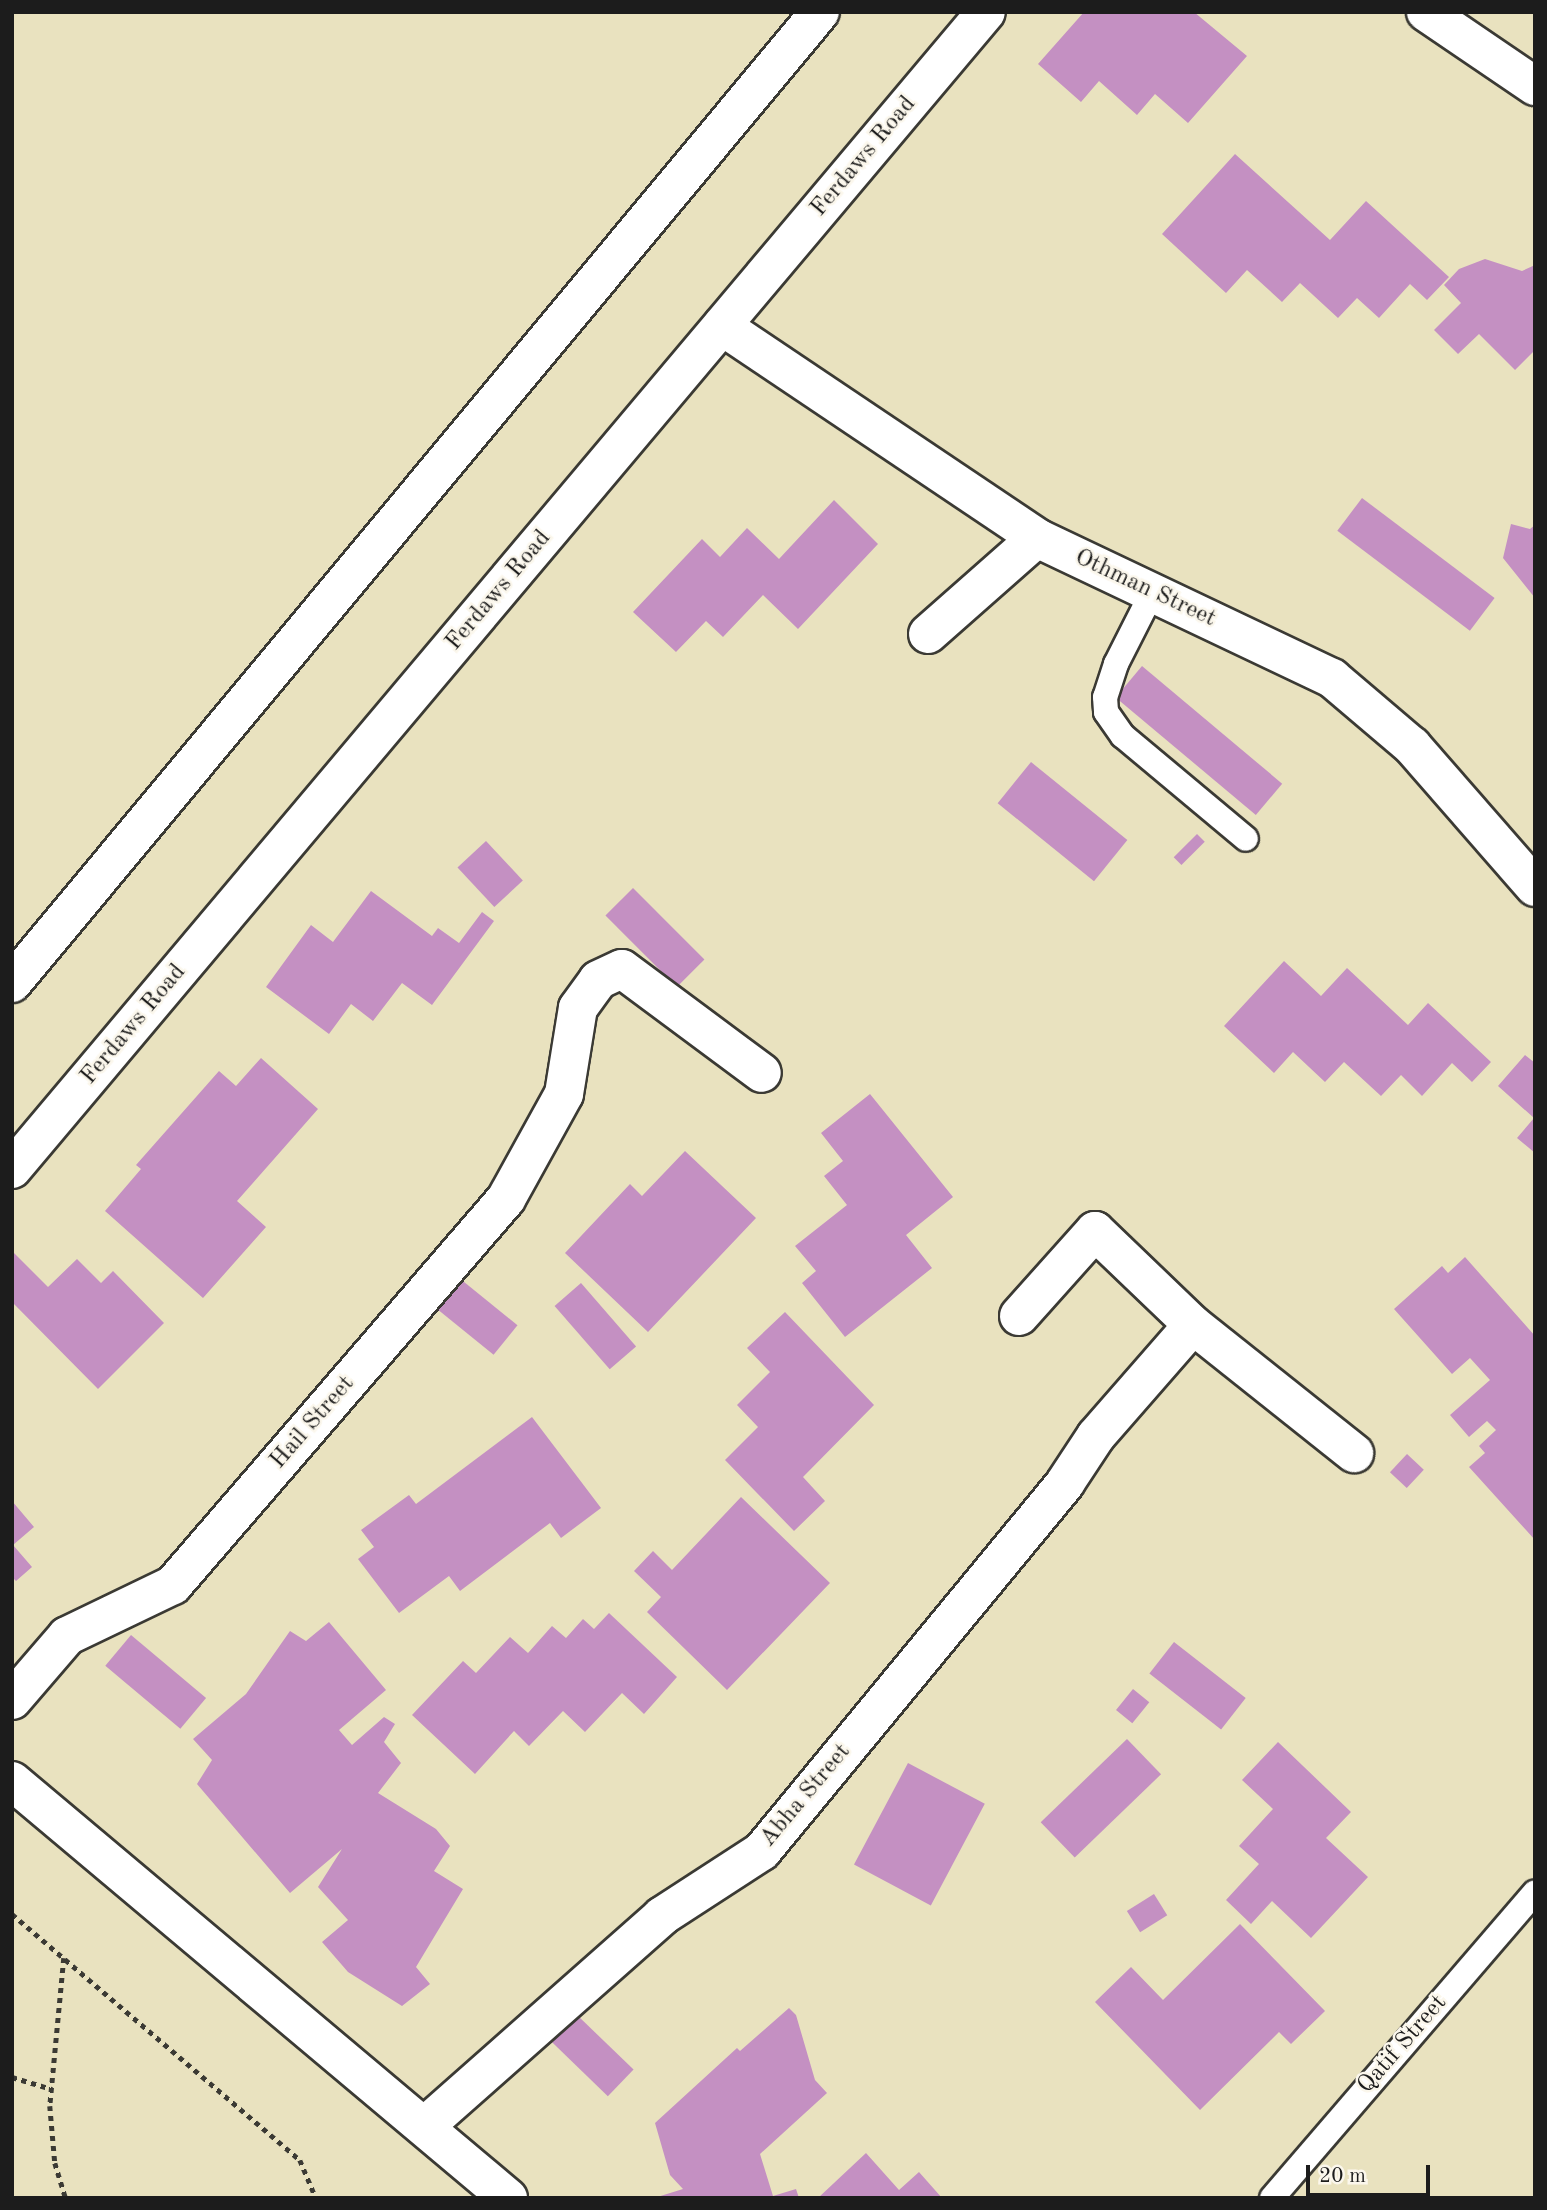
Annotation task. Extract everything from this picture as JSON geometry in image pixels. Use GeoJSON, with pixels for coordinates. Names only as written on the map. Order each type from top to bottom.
{"type":"FeatureCollection","features":[{"type":"Feature","properties":{"kind":"street"},"geometry":{"type":"LineString","coordinates":[[12,984],[820,12]]}},
{"type":"Feature","properties":{"kind":"street","name":"Ferdaws Road"},"geometry":{"type":"LineString","coordinates":[[12,1169],[986,12]]}},
{"type":"Feature","properties":{"kind":"street"},"geometry":{"type":"LineString","coordinates":[[1426,12],[1535,86]]}},
{"type":"Feature","properties":{"kind":"street","name":"Othman Street"},"geometry":{"type":"LineString","coordinates":[[722,326],[1037,538],[1332,678],[1412,746],[1535,887]]}},
{"type":"Feature","properties":{"kind":"street"},"geometry":{"type":"LineString","coordinates":[[928,634],[1037,538]]}},
{"type":"Feature","properties":{"kind":"street","name":"Hail Street"},"geometry":{"type":"LineString","coordinates":[[12,1700],[67,1636],[173,1585],[506,1199],[564,1094],[578,1008],[598,980],[622,969],[762,1073]]}},
{"type":"Feature","properties":{"kind":"street"},"geometry":{"type":"LineString","coordinates":[[1019,1316],[1095,1231],[1193,1325],[1354,1453]]}},
{"type":"Feature","properties":{"kind":"street","name":"Abha Street"},"geometry":{"type":"LineString","coordinates":[[425,2126],[662,1916],[762,1850],[1065,1483],[1096,1436],[1193,1325]]}},
{"type":"Feature","properties":{"kind":"street"},"geometry":{"type":"LineString","coordinates":[[12,1781],[508,2198]]}},
{"type":"Feature","properties":{"kind":"lane"},"geometry":{"type":"LineString","coordinates":[[1153,591],[1112,673],[1106,712],[1123,736],[1246,839]]}},
{"type":"Feature","properties":{"kind":"lane","name":"Qatif Street"},"geometry":{"type":"LineString","coordinates":[[1272,2198],[1535,1892]]}},
{"type":"Feature","properties":{"kind":"path"},"geometry":{"type":"LineString","coordinates":[[12,1914],[300,2160],[316,2198]]}},
{"type":"Feature","properties":{"kind":"path"},"geometry":{"type":"LineString","coordinates":[[64,1958],[52,2089],[55,2163],[66,2198]]}},
{"type":"Feature","properties":{"kind":"path"},"geometry":{"type":"LineString","coordinates":[[12,2077],[52,2089]]}},
{"type":"Feature","properties":{"kind":"building"},"geometry":{"type":"Polygon","coordinates":[[[1084,12],[1194,12],[1247,56],[1188,123],[1155,94],[1137,115],[1099,81],[1081,102],[1038,64],[1084,12]]]}},
{"type":"Feature","properties":{"kind":"building"},"geometry":{"type":"Polygon","coordinates":[[[1235,154],[1330,240],[1366,201],[1449,277],[1427,300],[1410,284],[1379,318],[1357,298],[1338,318],[1300,283],[1282,302],[1247,270],[1226,293],[1162,234],[1235,154]]]}},
{"type":"Feature","properties":{"kind":"building"},"geometry":{"type":"Polygon","coordinates":[[[1485,259],[1522,271],[1535,265],[1535,350],[1515,370],[1479,334],[1458,354],[1434,330],[1461,303],[1444,285],[1459,269],[1485,259]]]}},
{"type":"Feature","properties":{"kind":"building"},"geometry":{"type":"Polygon","coordinates":[[[1362,498],[1495,598],[1470,631],[1337,531],[1362,498]]]}},
{"type":"Feature","properties":{"kind":"building"},"geometry":{"type":"Polygon","coordinates":[[[834,500],[878,544],[798,629],[763,595],[723,637],[706,621],[676,652],[633,612],[702,539],[720,557],[747,528],[779,559],[834,500]]]}},
{"type":"Feature","properties":{"kind":"building"},"geometry":{"type":"Polygon","coordinates":[[[1511,524],[1530,529],[1535,525],[1535,598],[1503,558],[1511,524]]]}},
{"type":"Feature","properties":{"kind":"building"},"geometry":{"type":"Polygon","coordinates":[[[1142,666],[1282,784],[1256,815],[1116,697],[1142,666]]]}},
{"type":"Feature","properties":{"kind":"building"},"geometry":{"type":"Polygon","coordinates":[[[1031,762],[1127,840],[1094,881],[998,803],[1031,762]]]}},
{"type":"Feature","properties":{"kind":"building"},"geometry":{"type":"Polygon","coordinates":[[[1197,834],[1205,842],[1181,865],[1174,857],[1197,834]]]}},
{"type":"Feature","properties":{"kind":"building"},"geometry":{"type":"Polygon","coordinates":[[[486,841],[523,880],[494,907],[457,868],[486,841]]]}},
{"type":"Feature","properties":{"kind":"building"},"geometry":{"type":"Polygon","coordinates":[[[633,888],[704,959],[677,987],[605,916],[633,888]]]}},
{"type":"Feature","properties":{"kind":"building"},"geometry":{"type":"Polygon","coordinates":[[[371,891],[432,936],[438,928],[459,943],[482,912],[494,921],[432,1005],[402,983],[373,1021],[351,1004],[329,1034],[266,987],[311,925],[333,942],[371,891]]]}},
{"type":"Feature","properties":{"kind":"building"},"geometry":{"type":"Polygon","coordinates":[[[1284,961],[1321,996],[1347,968],[1408,1025],[1428,1003],[1491,1062],[1472,1082],[1452,1063],[1422,1096],[1401,1075],[1381,1096],[1344,1062],[1325,1082],[1293,1052],[1274,1073],[1224,1026],[1284,961]]]}},
{"type":"Feature","properties":{"kind":"building"},"geometry":{"type":"Polygon","coordinates":[[[1525,1055],[1535,1063],[1535,1153],[1517,1138],[1534,1118],[1498,1086],[1525,1055]]]}},
{"type":"Feature","properties":{"kind":"building"},"geometry":{"type":"Polygon","coordinates":[[[261,1058],[318,1109],[237,1201],[266,1227],[203,1298],[105,1211],[141,1169],[136,1165],[219,1071],[236,1086],[261,1058]]]}},
{"type":"Feature","properties":{"kind":"building"},"geometry":{"type":"Polygon","coordinates":[[[870,1094],[953,1197],[906,1235],[932,1268],[845,1337],[802,1283],[816,1271],[795,1246],[847,1205],[824,1176],[843,1161],[821,1133],[870,1094]]]}},
{"type":"Feature","properties":{"kind":"building"},"geometry":{"type":"Polygon","coordinates":[[[685,1151],[756,1218],[648,1332],[565,1253],[630,1184],[642,1196],[685,1151]]]}},
{"type":"Feature","properties":{"kind":"building"},"geometry":{"type":"Polygon","coordinates":[[[12,1251],[48,1287],[77,1259],[101,1283],[113,1271],[164,1323],[98,1389],[12,1302],[12,1251]]]}},
{"type":"Feature","properties":{"kind":"building"},"geometry":{"type":"Polygon","coordinates":[[[1465,1257],[1535,1336],[1535,1540],[1469,1467],[1485,1453],[1479,1446],[1496,1430],[1487,1421],[1469,1437],[1450,1415],[1490,1380],[1470,1358],[1452,1374],[1394,1309],[1442,1266],[1448,1273],[1465,1257]]]}},
{"type":"Feature","properties":{"kind":"building"},"geometry":{"type":"Polygon","coordinates":[[[453,1273],[518,1325],[494,1355],[429,1303],[453,1273]]]}},
{"type":"Feature","properties":{"kind":"building"},"geometry":{"type":"Polygon","coordinates":[[[581,1283],[636,1346],[610,1369],[555,1306],[581,1283]]]}},
{"type":"Feature","properties":{"kind":"building"},"geometry":{"type":"Polygon","coordinates":[[[785,1312],[874,1405],[803,1477],[825,1501],[794,1531],[725,1460],[758,1427],[737,1405],[770,1372],[747,1348],[785,1312]]]}},
{"type":"Feature","properties":{"kind":"building"},"geometry":{"type":"Polygon","coordinates":[[[532,1417],[601,1508],[561,1538],[550,1523],[460,1591],[449,1576],[399,1613],[358,1559],[374,1547],[361,1530],[409,1495],[416,1504],[532,1417]]]}},
{"type":"Feature","properties":{"kind":"building"},"geometry":{"type":"Polygon","coordinates":[[[1407,1454],[1424,1470],[1407,1488],[1390,1472],[1407,1454]]]}},
{"type":"Feature","properties":{"kind":"building"},"geometry":{"type":"Polygon","coordinates":[[[741,1497],[830,1583],[727,1690],[647,1612],[661,1597],[634,1571],[653,1551],[672,1570],[741,1497]]]}},
{"type":"Feature","properties":{"kind":"building"},"geometry":{"type":"Polygon","coordinates":[[[12,1501],[34,1527],[13,1545],[32,1567],[16,1581],[12,1577],[12,1501]]]}},
{"type":"Feature","properties":{"kind":"building"},"geometry":{"type":"Polygon","coordinates":[[[609,1613],[677,1677],[644,1714],[622,1693],[585,1732],[563,1711],[529,1746],[514,1731],[475,1774],[412,1715],[463,1661],[476,1673],[510,1637],[528,1653],[552,1626],[566,1638],[583,1619],[594,1629],[609,1613]]]}},
{"type":"Feature","properties":{"kind":"building"},"geometry":{"type":"Polygon","coordinates":[[[329,1622],[386,1690],[339,1730],[352,1745],[384,1717],[395,1724],[384,1742],[401,1763],[378,1793],[436,1829],[450,1846],[434,1871],[463,1889],[416,1967],[430,1984],[402,2006],[348,1972],[322,1942],[348,1920],[318,1887],[342,1849],[290,1893],[197,1784],[212,1760],[193,1739],[246,1694],[290,1631],[306,1641],[329,1622]]]}},
{"type":"Feature","properties":{"kind":"building"},"geometry":{"type":"Polygon","coordinates":[[[131,1635],[206,1698],[180,1729],[105,1666],[131,1635]]]}},
{"type":"Feature","properties":{"kind":"building"},"geometry":{"type":"Polygon","coordinates":[[[1174,1642],[1246,1698],[1221,1730],[1149,1674],[1174,1642]]]}},
{"type":"Feature","properties":{"kind":"building"},"geometry":{"type":"Polygon","coordinates":[[[1133,1689],[1149,1702],[1132,1723],[1116,1710],[1133,1689]]]}},
{"type":"Feature","properties":{"kind":"building"},"geometry":{"type":"Polygon","coordinates":[[[1127,1739],[1161,1774],[1075,1858],[1041,1822],[1127,1739]]]}},
{"type":"Feature","properties":{"kind":"building"},"geometry":{"type":"Polygon","coordinates":[[[1278,1742],[1351,1812],[1326,1838],[1368,1877],[1311,1938],[1272,1901],[1251,1924],[1226,1900],[1259,1864],[1239,1846],[1273,1809],[1242,1780],[1278,1742]]]}},
{"type":"Feature","properties":{"kind":"building"},"geometry":{"type":"Polygon","coordinates":[[[908,1763],[985,1804],[931,1905],[854,1865],[908,1763]]]}},
{"type":"Feature","properties":{"kind":"building"},"geometry":{"type":"Polygon","coordinates":[[[1154,1894],[1167,1915],[1140,1932],[1127,1911],[1154,1894]]]}},
{"type":"Feature","properties":{"kind":"building"},"geometry":{"type":"Polygon","coordinates":[[[1240,1924],[1325,2011],[1291,2044],[1279,2032],[1200,2110],[1095,2002],[1131,1967],[1163,2000],[1240,1924]]]}},
{"type":"Feature","properties":{"kind":"building"},"geometry":{"type":"Polygon","coordinates":[[[789,2008],[796,2015],[815,2080],[827,2093],[760,2154],[773,2196],[796,2189],[799,2198],[654,2198],[683,2189],[670,2175],[655,2123],[737,2048],[740,2051],[789,2008]]]}},
{"type":"Feature","properties":{"kind":"building"},"geometry":{"type":"Polygon","coordinates":[[[576,2014],[634,2070],[608,2096],[550,2041],[576,2014]]]}},
{"type":"Feature","properties":{"kind":"building"},"geometry":{"type":"Polygon","coordinates":[[[866,2153],[899,2190],[919,2172],[942,2198],[818,2198],[866,2153]]]}}]}
